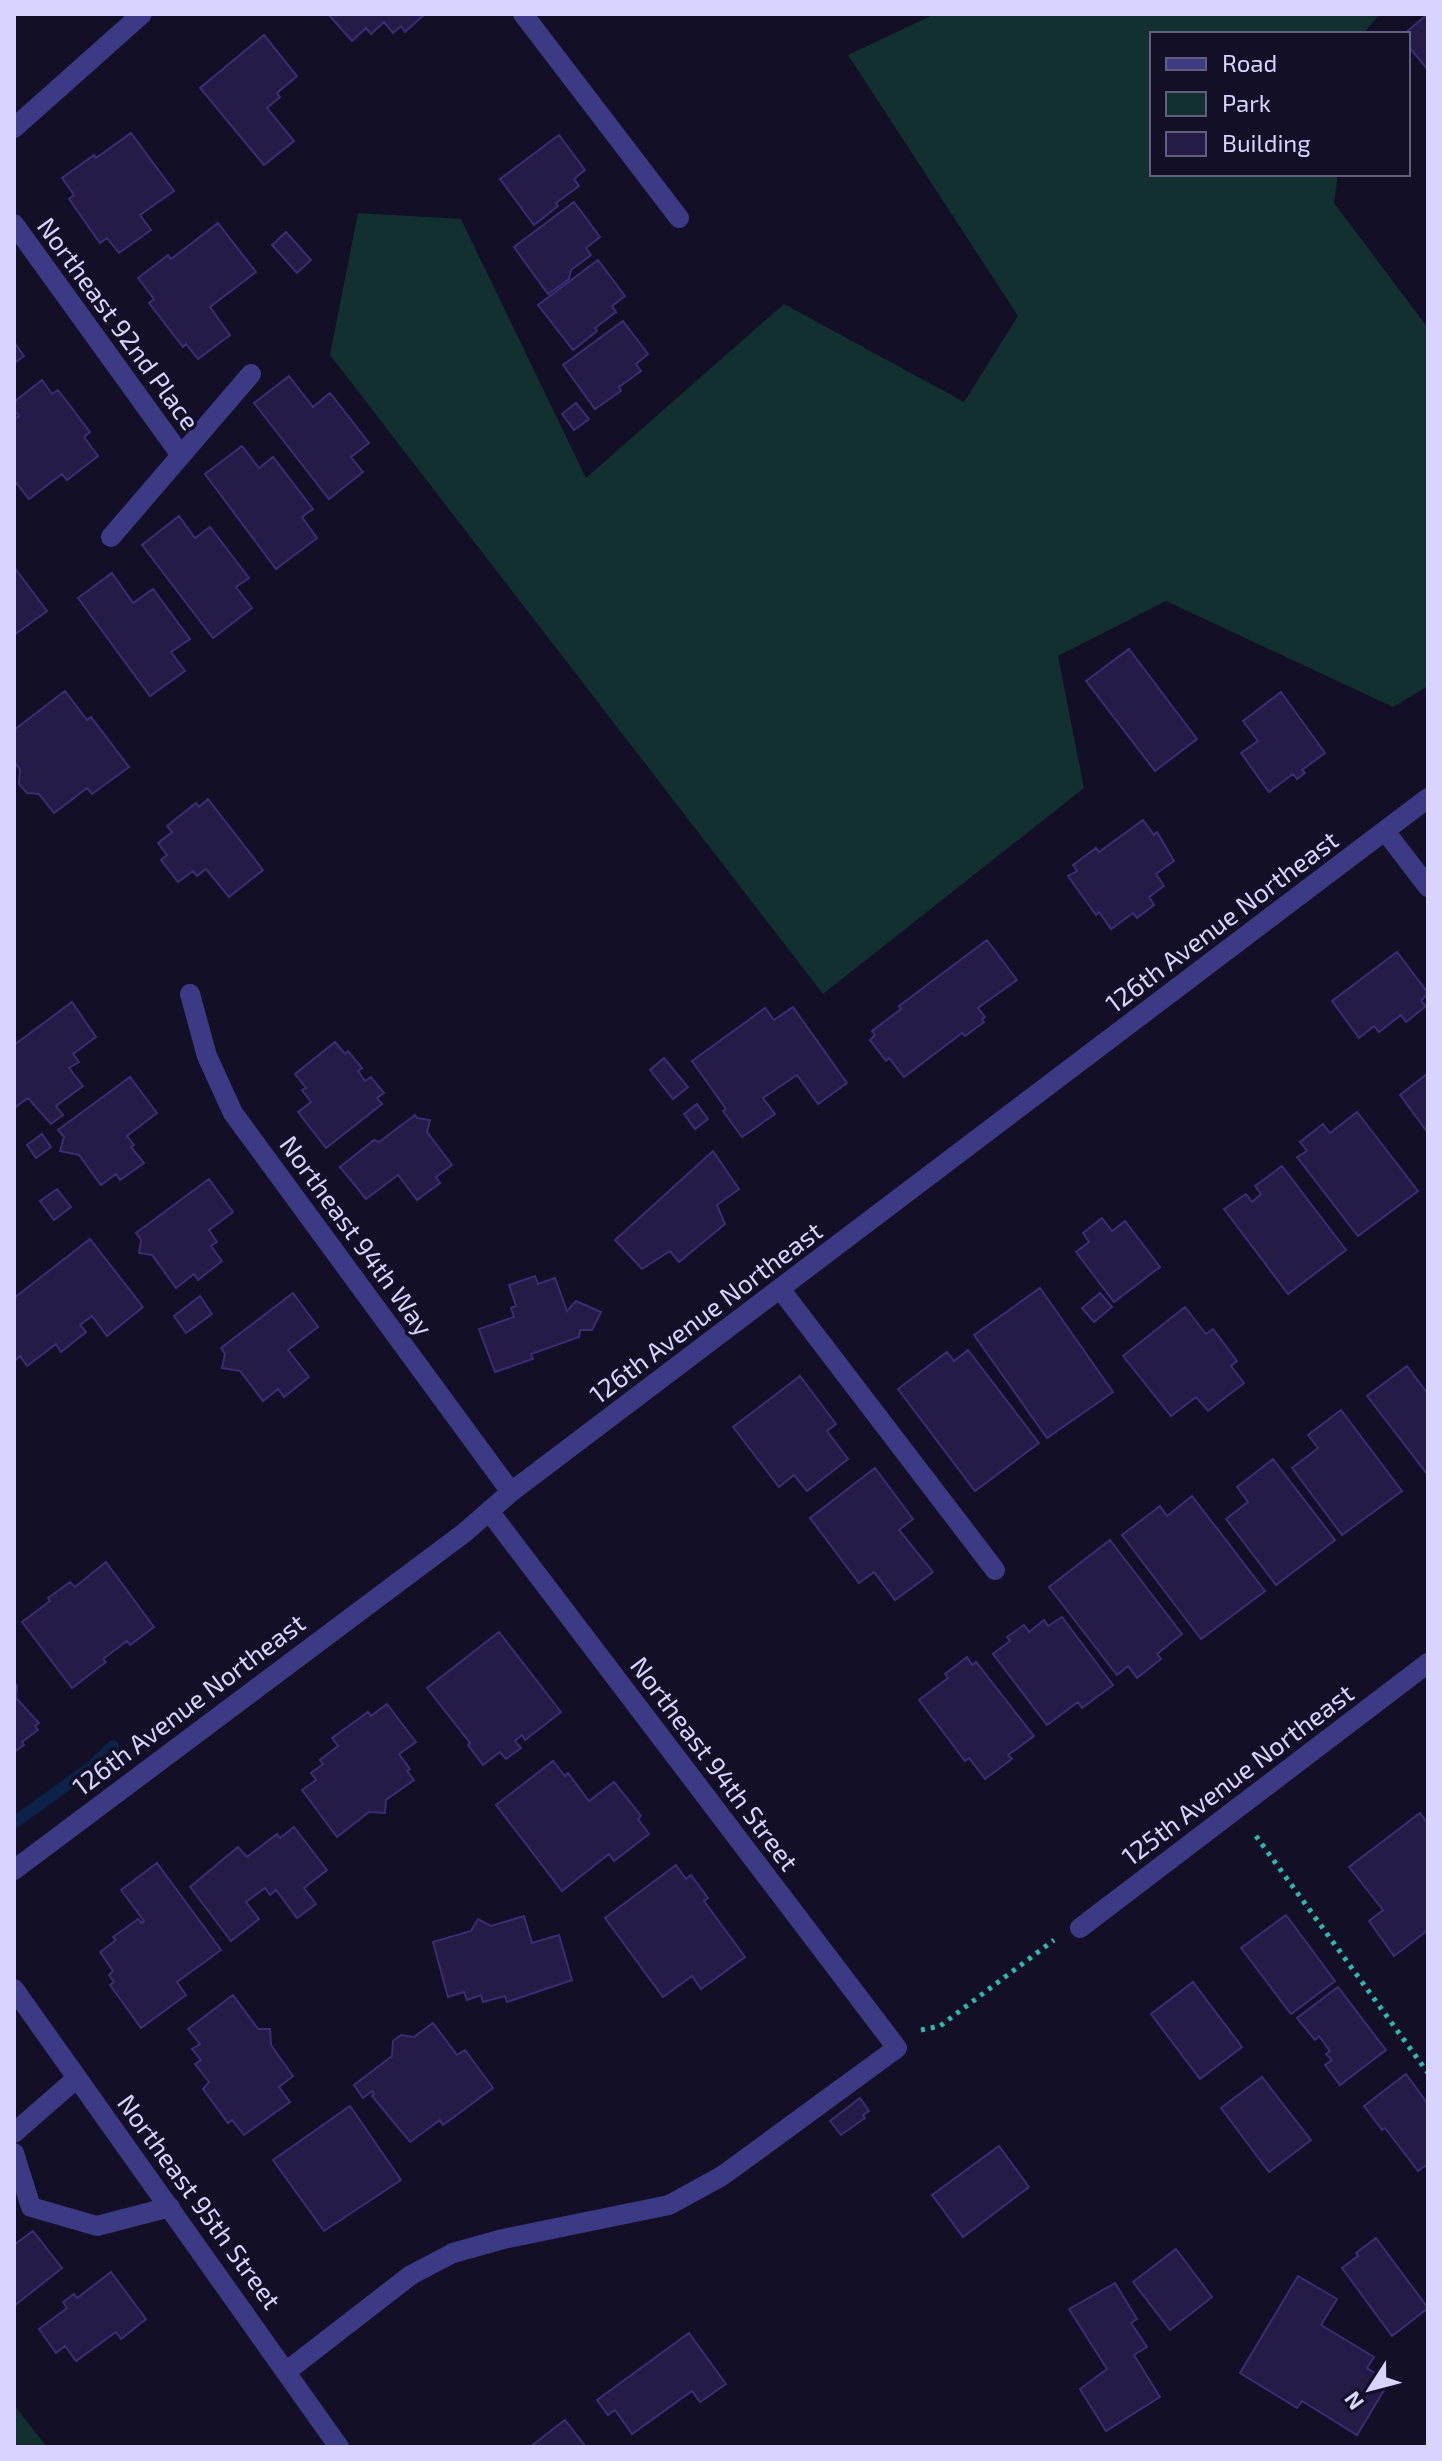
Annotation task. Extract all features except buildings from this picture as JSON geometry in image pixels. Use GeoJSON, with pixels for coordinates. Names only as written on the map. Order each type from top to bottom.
{"type":"FeatureCollection","features":[{"type":"Feature","properties":{"kind":"street"},"geometry":{"type":"LineString","coordinates":[[14,128],[142,14]]}},
{"type":"Feature","properties":{"kind":"street"},"geometry":{"type":"LineString","coordinates":[[523,14],[679,218]]}},
{"type":"Feature","properties":{"kind":"street","name":"Northeast 92nd Place"},"geometry":{"type":"LineString","coordinates":[[14,224],[180,454]]}},
{"type":"Feature","properties":{"kind":"street"},"geometry":{"type":"LineString","coordinates":[[111,537],[251,374]]}},
{"type":"Feature","properties":{"kind":"street","name":"126th Avenue Northeast"},"geometry":{"type":"LineString","coordinates":[[14,1870],[464,1533],[511,1492],[1428,798]]}},
{"type":"Feature","properties":{"kind":"street"},"geometry":{"type":"LineString","coordinates":[[1385,831],[1428,887]]}},
{"type":"Feature","properties":{"kind":"street","name":"Northeast 94th Way"},"geometry":{"type":"LineString","coordinates":[[190,994],[207,1056],[233,1113],[511,1492]]}},
{"type":"Feature","properties":{"kind":"street"},"geometry":{"type":"LineString","coordinates":[[781,1290],[995,1570]]}},
{"type":"Feature","properties":{"kind":"street","name":"Northeast 94th Street"},"geometry":{"type":"LineString","coordinates":[[287,2371],[411,2275],[453,2253],[503,2239],[669,2205],[722,2176],[897,2048],[489,1511]]}},
{"type":"Feature","properties":{"kind":"street","name":"125th Avenue Northeast"},"geometry":{"type":"LineString","coordinates":[[1072,1931],[1428,1663]]}},
{"type":"Feature","properties":{"kind":"street","name":"Northeast 95th Street"},"geometry":{"type":"LineString","coordinates":[[14,1989],[339,2447]]}},
{"type":"Feature","properties":{"kind":"street"},"geometry":{"type":"LineString","coordinates":[[14,2133],[77,2078]]}},
{"type":"Feature","properties":{"kind":"street"},"geometry":{"type":"LineString","coordinates":[[14,2153],[31,2207],[97,2226],[170,2207]]}},
{"type":"Feature","properties":{"kind":"path"},"geometry":{"type":"LineString","coordinates":[[1256,1836],[1428,2073]]}},
{"type":"Feature","properties":{"kind":"path"},"geometry":{"type":"LineString","coordinates":[[920,2030],[940,2026],[1072,1931]]}},
{"type":"Feature","properties":{"kind":"green space"},"geometry":{"type":"Polygon","coordinates":[[[935,14],[1380,14],[1365,32],[1150,32],[1150,176],[1338,176],[1334,203],[1428,328],[1428,686],[1393,707],[1166,601],[1058,656],[1084,788],[823,994],[330,355],[358,213],[461,219],[586,478],[784,304],[964,402],[1018,316],[848,55],[935,14]]]}},
{"type":"Feature","properties":{"kind":"green space"},"geometry":{"type":"Polygon","coordinates":[[[14,2405],[47,2447],[14,2447],[14,2405]]]}},
{"type":"Feature","properties":{"kind":"waterway"},"geometry":{"type":"LineString","coordinates":[[14,1823],[91,1767],[113,1746]]}}]}
